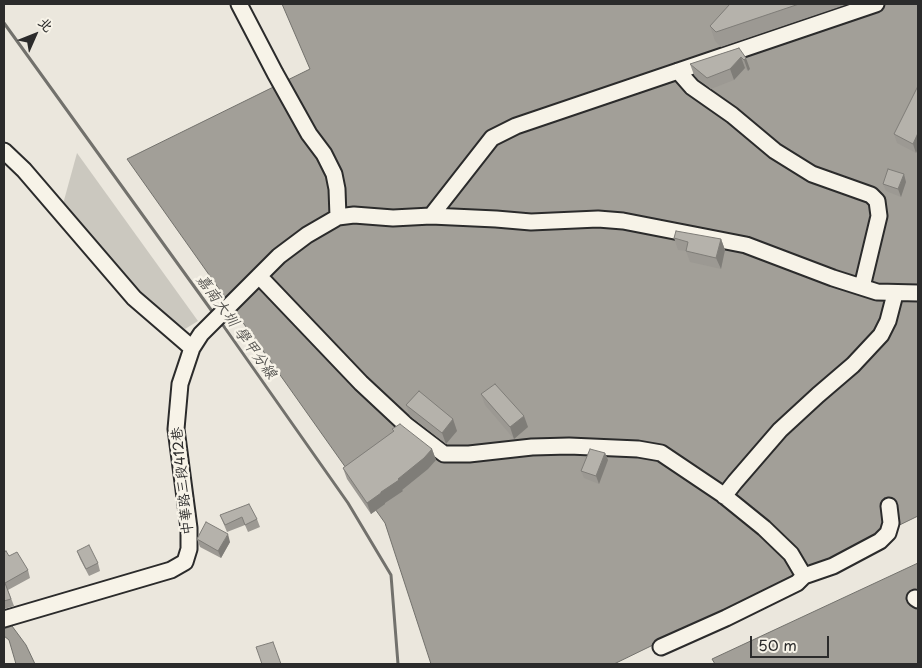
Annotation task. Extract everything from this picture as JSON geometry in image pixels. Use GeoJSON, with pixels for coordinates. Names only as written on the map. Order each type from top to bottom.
{"type":"FeatureCollection","features":[{"type":"Feature","properties":{"kind":"lane"},"geometry":{"type":"LineString","coordinates":[[239,4],[309,134],[324,154],[334,174],[337,189],[338,217],[354,215],[393,218],[431,216],[531,222],[598,219],[623,221],[746,245],[833,278],[877,292],[895,294],[918,293]]}},
{"type":"Feature","properties":{"kind":"lane"},"geometry":{"type":"LineString","coordinates":[[431,216],[492,138],[516,126],[876,4]]}},
{"type":"Feature","properties":{"kind":"lane"},"geometry":{"type":"LineString","coordinates":[[678,71],[692,87],[732,115],[775,151],[812,174],[871,195],[876,201],[879,216],[862,287]]}},
{"type":"Feature","properties":{"kind":"lane"},"geometry":{"type":"LineString","coordinates":[[4,151],[24,170],[134,298],[192,348]]}},
{"type":"Feature","properties":{"kind":"lane","name":"中華路三段412巷"},"geometry":{"type":"LineString","coordinates":[[4,619],[171,570],[185,562],[189,549],[189,528],[176,429],[180,384],[192,348],[201,334],[279,256],[307,235],[338,217]]}},
{"type":"Feature","properties":{"kind":"lane"},"geometry":{"type":"LineString","coordinates":[[259,276],[361,383],[406,425],[444,454],[469,454],[532,447],[569,446],[638,449],[661,453],[724,496],[764,528],[791,554],[804,576]]}},
{"type":"Feature","properties":{"kind":"lane"},"geometry":{"type":"LineString","coordinates":[[724,496],[780,430],[818,394],[853,365],[881,335],[888,321],[895,294]]}},
{"type":"Feature","properties":{"kind":"lane"},"geometry":{"type":"LineString","coordinates":[[660,647],[726,618],[788,588],[804,576],[833,566],[880,541],[888,533],[891,523],[888,506]]}},
{"type":"Feature","properties":{"kind":"shaded area"},"geometry":{"type":"Polygon","coordinates":[[[282,4],[918,4],[918,516],[614,664],[431,664],[385,523],[127,159],[310,69],[282,4]]]}},
{"type":"Feature","properties":{"kind":"shaded area"},"geometry":{"type":"Polygon","coordinates":[[[77,153],[198,321],[185,329],[121,285],[63,204],[77,153]]]}},
{"type":"Feature","properties":{"kind":"shaded area"},"geometry":{"type":"Polygon","coordinates":[[[918,563],[918,664],[715,664],[712,659],[918,563]]]}},
{"type":"Feature","properties":{"kind":"shaded area"},"geometry":{"type":"Polygon","coordinates":[[[12,626],[26,645],[35,664],[16,664],[9,640],[4,636],[4,629],[12,626]]]}},
{"type":"Feature","properties":{"kind":"building"},"geometry":{"type":"Polygon","coordinates":[[[730,4],[799,4],[716,32],[710,26],[730,4]]]}},
{"type":"Feature","properties":{"kind":"building"},"geometry":{"type":"Polygon","coordinates":[[[739,48],[746,58],[744,60],[741,57],[730,69],[707,78],[690,64],[739,48]]]}},
{"type":"Feature","properties":{"kind":"building"},"geometry":{"type":"Polygon","coordinates":[[[918,86],[918,133],[913,144],[894,134],[918,86]]]}},
{"type":"Feature","properties":{"kind":"building"},"geometry":{"type":"Polygon","coordinates":[[[888,169],[904,174],[898,189],[883,184],[888,169]]]}},
{"type":"Feature","properties":{"kind":"building"},"geometry":{"type":"Polygon","coordinates":[[[676,231],[721,239],[716,258],[686,251],[688,242],[674,238],[676,231]]]}},
{"type":"Feature","properties":{"kind":"building"},"geometry":{"type":"Polygon","coordinates":[[[495,384],[524,416],[510,427],[481,394],[495,384]]]}},
{"type":"Feature","properties":{"kind":"building"},"geometry":{"type":"Polygon","coordinates":[[[419,391],[453,419],[442,433],[406,405],[419,391]]]}},
{"type":"Feature","properties":{"kind":"building"},"geometry":{"type":"Polygon","coordinates":[[[400,424],[432,449],[399,480],[367,503],[343,468],[394,431],[392,429],[400,424]]]}},
{"type":"Feature","properties":{"kind":"building"},"geometry":{"type":"Polygon","coordinates":[[[590,449],[605,453],[596,476],[581,471],[590,449]]]}},
{"type":"Feature","properties":{"kind":"building"},"geometry":{"type":"Polygon","coordinates":[[[249,504],[257,519],[245,525],[242,517],[225,525],[220,515],[249,504]]]}},
{"type":"Feature","properties":{"kind":"building"},"geometry":{"type":"Polygon","coordinates":[[[206,522],[228,534],[218,551],[197,539],[206,522]]]}},
{"type":"Feature","properties":{"kind":"building"},"geometry":{"type":"Polygon","coordinates":[[[89,545],[98,563],[86,569],[77,551],[89,545]]]}},
{"type":"Feature","properties":{"kind":"building"},"geometry":{"type":"Polygon","coordinates":[[[6,551],[9,556],[17,552],[28,570],[5,583],[11,599],[4,601],[4,552],[6,551]]]}},
{"type":"Feature","properties":{"kind":"building"},"geometry":{"type":"Polygon","coordinates":[[[273,642],[281,664],[262,664],[256,647],[273,642]]]}},
{"type":"Feature","properties":{"kind":"waterway","name":"嘉南大圳 學甲分線"},"geometry":{"type":"LineString","coordinates":[[4,23],[214,314]]}},
{"type":"Feature","properties":{"kind":"waterway","name":"嘉南大圳 學甲分線"},"geometry":{"type":"LineString","coordinates":[[220,321],[348,503],[391,575],[398,664]]}}]}
